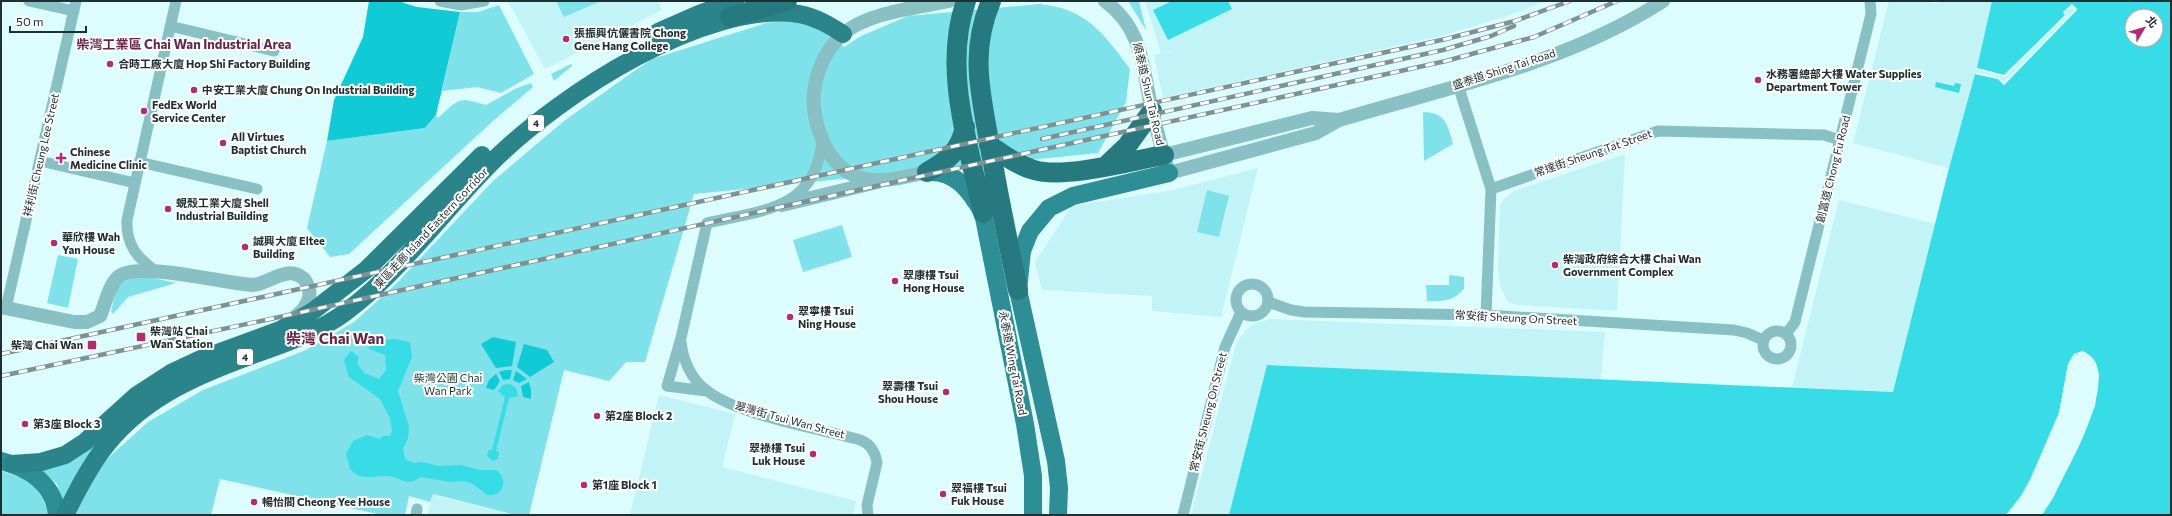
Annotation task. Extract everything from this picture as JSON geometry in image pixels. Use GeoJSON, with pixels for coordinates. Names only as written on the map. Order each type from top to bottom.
{"type":"FeatureCollection","features":[{"type":"Feature","properties":{"kind":"highway","name":"東區走廊 Island Eastern Corridor"},"geometry":{"type":"LineString","coordinates":[[6,463],[41,462],[65,455],[85,442],[111,416],[137,395],[171,373],[201,359],[280,330],[313,311],[353,281],[498,140],[549,97],[598,64],[637,42],[687,18],[732,9],[787,1]]}},
{"type":"Feature","properties":{"kind":"highway"},"geometry":{"type":"LineString","coordinates":[[966,1],[956,42],[957,79],[965,127],[983,213]]}},
{"type":"Feature","properties":{"kind":"highway"},"geometry":{"type":"LineString","coordinates":[[991,1],[981,32],[977,74],[989,145],[1018,290]]}},
{"type":"Feature","properties":{"kind":"highway","name":"東區走廊 Island Eastern Corridor"},"geometry":{"type":"LineString","coordinates":[[65,515],[88,471],[102,450],[129,420],[154,400],[200,374],[306,335],[343,314],[382,281],[482,172],[547,114],[596,79],[621,64],[732,9]]}},
{"type":"Feature","properties":{"kind":"highway"},"geometry":{"type":"LineString","coordinates":[[732,9],[758,13],[796,13],[818,19],[843,34]]}},
{"type":"Feature","properties":{"kind":"highway"},"geometry":{"type":"LineString","coordinates":[[1107,165],[1127,146],[1152,111]]}},
{"type":"Feature","properties":{"kind":"highway"},"geometry":{"type":"LineString","coordinates":[[927,172],[944,162],[957,150],[965,127]]}},
{"type":"Feature","properties":{"kind":"highway"},"geometry":{"type":"LineString","coordinates":[[989,145],[1018,164],[1036,170],[1059,173],[1107,165],[1167,164]]}},
{"type":"Feature","properties":{"kind":"main road","name":"永泰道 Wing Tai Road"},"geometry":{"type":"LineString","coordinates":[[1058,515],[1059,488],[1056,461],[1018,290],[1022,251],[1026,238],[1034,224],[1049,208],[1073,196],[1167,164]]}},
{"type":"Feature","properties":{"kind":"main road","name":"永泰道 Wing Tai Road"},"geometry":{"type":"LineString","coordinates":[[927,172],[944,173],[963,184],[973,196],[983,213],[1026,424],[1034,492],[1033,515]]}},
{"type":"Feature","properties":{"kind":"main road"},"geometry":{"type":"LineString","coordinates":[[6,463],[29,472],[44,483],[56,506],[57,515]]}},
{"type":"Feature","properties":{"kind":"main road"},"geometry":{"type":"LineString","coordinates":[[1027,515],[1034,492]]}},
{"type":"Feature","properties":{"kind":"street"},"geometry":{"type":"LineString","coordinates":[[29,1],[75,6]]}},
{"type":"Feature","properties":{"kind":"street"},"geometry":{"type":"LineString","coordinates":[[157,272],[138,257],[128,239],[128,220],[139,162],[176,1]]}},
{"type":"Feature","properties":{"kind":"street"},"geometry":{"type":"LineString","coordinates":[[440,1],[468,5],[484,1]]}},
{"type":"Feature","properties":{"kind":"street"},"geometry":{"type":"LineString","coordinates":[[881,181],[854,176],[843,169],[827,150],[822,138],[815,105],[814,88],[819,69],[826,53],[843,34],[868,20],[887,14],[949,1]]}},
{"type":"Feature","properties":{"kind":"street","name":"盛泰道 Shing Tai Road"},"geometry":{"type":"LineString","coordinates":[[1167,164],[1316,134],[1339,120],[1538,60],[1606,33],[1663,1]]}},
{"type":"Feature","properties":{"kind":"street","name":"創富道 Chong Fu Road"},"geometry":{"type":"LineString","coordinates":[[1786,334],[1795,322],[1871,14],[1870,1]]}},
{"type":"Feature","properties":{"kind":"street","name":"順泰道 Shun Tai Road"},"geometry":{"type":"LineString","coordinates":[[1109,2],[1125,20],[1138,42],[1152,111],[1167,164]]}},
{"type":"Feature","properties":{"kind":"street","name":"祥利街 Cheung Lee Street"},"geometry":{"type":"LineString","coordinates":[[3,308],[40,161],[75,6]]}},
{"type":"Feature","properties":{"kind":"street"},"geometry":{"type":"LineString","coordinates":[[170,26],[274,51]]}},
{"type":"Feature","properties":{"kind":"street"},"geometry":{"type":"LineString","coordinates":[[1458,85],[1491,189],[1486,315]]}},
{"type":"Feature","properties":{"kind":"street","name":"盛泰道 Shing Tai Road"},"geometry":{"type":"LineString","coordinates":[[1167,164],[1312,118],[1339,120]]}},
{"type":"Feature","properties":{"kind":"street","name":"常達街 Sheung Tat Street"},"geometry":{"type":"LineString","coordinates":[[1491,189],[1658,131],[1824,136],[1840,140]]}},
{"type":"Feature","properties":{"kind":"street","name":"翠灣街 Tsui Wan Street"},"geometry":{"type":"LineString","coordinates":[[822,138],[817,169],[802,190],[782,205],[707,223],[681,338],[667,386],[706,391],[749,411],[863,440],[873,450],[877,463],[867,505],[868,515]]}},
{"type":"Feature","properties":{"kind":"street"},"geometry":{"type":"LineString","coordinates":[[40,161],[135,183]]}},
{"type":"Feature","properties":{"kind":"street"},"geometry":{"type":"LineString","coordinates":[[139,162],[257,189]]}},
{"type":"Feature","properties":{"kind":"street"},"geometry":{"type":"LineString","coordinates":[[782,205],[881,181],[927,172]]}},
{"type":"Feature","properties":{"kind":"street"},"geometry":{"type":"LineString","coordinates":[[3,308],[74,322],[87,322],[100,316],[112,285],[123,274],[136,271],[157,272],[253,285],[262,284],[288,272],[296,273],[307,282],[310,291],[309,301],[303,310],[280,330]]}},
{"type":"Feature","properties":{"kind":"street"},"geometry":{"type":"LineString","coordinates":[[1253,283],[1266,292],[1268,302],[1262,312],[1258,315],[1246,315],[1241,312],[1236,304],[1235,298],[1239,288],[1243,285],[1253,283]]}},
{"type":"Feature","properties":{"kind":"street","name":"常安街 Sheung On Street"},"geometry":{"type":"LineString","coordinates":[[1268,302],[1291,310],[1304,312],[1486,315],[1734,330],[1747,333],[1763,340]]}},
{"type":"Feature","properties":{"kind":"street","name":"常安街 Sheung On Street"},"geometry":{"type":"LineString","coordinates":[[1183,515],[1225,347],[1241,312]]}},
{"type":"Feature","properties":{"kind":"street"},"geometry":{"type":"LineString","coordinates":[[1775,330],[1786,334],[1791,341],[1788,355],[1779,359],[1767,356],[1763,348],[1763,340],[1766,335],[1775,330]]}},
{"type":"Feature","properties":{"kind":"street","name":"翠灣街 Tsui Wan Street"},"geometry":{"type":"LineString","coordinates":[[681,338],[684,359],[691,373],[706,391]]}},
{"type":"Feature","properties":{"kind":"street"},"geometry":{"type":"LineString","coordinates":[[680,387],[686,387],[690,384],[692,379],[691,373]]}},
{"type":"Feature","properties":{"kind":"shaded area"},"geometry":{"type":"Polygon","coordinates":[[[369,1],[398,1],[417,7],[460,12],[436,115],[425,128],[327,141],[334,100],[363,37],[369,1]]]}},
{"type":"Feature","properties":{"kind":"shaded area","name":"張振興伉儷書院 Chong Gene Hang College"},"geometry":{"type":"Polygon","coordinates":[[[508,1],[658,1],[662,10],[545,69],[508,1]]]}},
{"type":"Feature","properties":{"kind":"shaded area"},"geometry":{"type":"Polygon","coordinates":[[[1145,1],[1546,1],[1516,13],[1441,36],[1163,98],[1154,55],[1202,45],[1161,53],[1145,1]]]}},
{"type":"Feature","properties":{"kind":"shaded area"},"geometry":{"type":"Polygon","coordinates":[[[1172,1],[1228,1],[1232,9],[1168,40],[1153,10],[1172,1]]]}},
{"type":"Feature","properties":{"kind":"shaded area"},"geometry":{"type":"Polygon","coordinates":[[[1889,1],[1925,1],[1937,4],[1938,1],[1992,1],[1988,26],[2063,12],[2072,4],[2077,9],[2004,85],[1975,74],[1949,168],[1853,143],[1889,1]]]}},
{"type":"Feature","properties":{"kind":"shaded area"},"geometry":{"type":"Polygon","coordinates":[[[1992,1],[2171,1],[2171,515],[2042,515],[2081,442],[2096,401],[2099,382],[2097,366],[2092,357],[2083,351],[2074,354],[2068,364],[2059,413],[2030,480],[2021,496],[2006,515],[1229,515],[1267,365],[1893,392],[1949,168],[1975,74],[1998,79],[2004,85],[2077,10],[2072,4],[2063,13],[2066,15],[2004,75],[1977,68],[1992,1]]]}},
{"type":"Feature","properties":{"kind":"shaded area"},"geometry":{"type":"Polygon","coordinates":[[[1936,82],[1954,86],[1955,83],[1961,84],[1959,93],[1935,87],[1936,82]]]}},
{"type":"Feature","properties":{"kind":"shaded area","name":"柴灣政府綜合大樓 Chai Wan Government Complex"},"geometry":{"type":"Polygon","coordinates":[[[1625,154],[1617,311],[1519,305],[1507,301],[1501,288],[1498,270],[1500,205],[1504,199],[1514,191],[1625,154]]]}},
{"type":"Feature","properties":{"kind":"shaded area"},"geometry":{"type":"Polygon","coordinates":[[[1258,168],[1221,317],[1152,311],[1152,296],[1042,290],[1035,262],[1072,206],[1173,190],[1258,168]]]}},
{"type":"Feature","properties":{"kind":"shaded area"},"geometry":{"type":"Polygon","coordinates":[[[1839,200],[1935,224],[1893,392],[1792,387],[1839,200]]]}},
{"type":"Feature","properties":{"kind":"shaded area"},"geometry":{"type":"Polygon","coordinates":[[[1270,319],[1605,332],[1601,379],[1720,515],[1191,515],[1236,344],[1246,330],[1253,324],[1270,319]]]}},
{"type":"Feature","properties":{"kind":"shaded area"},"geometry":{"type":"Polygon","coordinates":[[[493,337],[516,342],[512,366],[496,368],[481,344],[493,337]]]}},
{"type":"Feature","properties":{"kind":"shaded area"},"geometry":{"type":"Polygon","coordinates":[[[395,339],[410,342],[412,357],[398,391],[409,427],[408,438],[403,449],[405,459],[414,463],[422,462],[439,466],[461,465],[479,470],[496,470],[500,474],[503,482],[503,487],[497,493],[487,495],[473,484],[464,481],[450,482],[421,477],[411,482],[407,482],[388,476],[363,477],[354,473],[350,469],[346,454],[353,441],[367,435],[380,439],[382,436],[390,436],[392,431],[390,418],[380,399],[349,377],[344,360],[351,351],[359,357],[357,363],[364,373],[379,379],[386,370],[385,355],[369,349],[369,341],[395,339]]]}},
{"type":"Feature","properties":{"kind":"shaded area"},"geometry":{"type":"Polygon","coordinates":[[[524,344],[547,350],[554,362],[530,377],[517,367],[524,344]]]}},
{"type":"Feature","properties":{"kind":"shaded area"},"geometry":{"type":"Polygon","coordinates":[[[512,370],[510,379],[503,380],[499,372],[512,370]]]}},
{"type":"Feature","properties":{"kind":"shaded area"},"geometry":{"type":"Polygon","coordinates":[[[516,371],[527,379],[519,383],[513,380],[516,371]]]}},
{"type":"Feature","properties":{"kind":"shaded area"},"geometry":{"type":"Polygon","coordinates":[[[496,374],[500,381],[494,390],[486,388],[489,380],[496,374]]]}},
{"type":"Feature","properties":{"kind":"shaded area"},"geometry":{"type":"Polygon","coordinates":[[[529,382],[531,399],[523,397],[521,386],[529,382]]]}},
{"type":"Feature","properties":{"kind":"shaded area"},"geometry":{"type":"Polygon","coordinates":[[[510,384],[516,388],[518,396],[509,398],[496,451],[499,452],[498,459],[493,461],[487,456],[489,450],[492,450],[505,397],[498,391],[503,385],[510,384]]]}},
{"type":"Feature","properties":{"kind":"shaded area"},"geometry":{"type":"Polygon","coordinates":[[[659,395],[735,414],[722,467],[856,501],[853,515],[630,515],[659,395]]]}},
{"type":"Feature","properties":{"kind":"shaded area"},"geometry":{"type":"Polygon","coordinates":[[[432,495],[515,515],[427,515],[432,495]]]}},
{"type":"Feature","properties":{"kind":"green space"},"geometry":{"type":"Polygon","coordinates":[[[556,1],[601,1],[564,17],[556,1]]]}},
{"type":"Feature","properties":{"kind":"green space"},"geometry":{"type":"Polygon","coordinates":[[[1128,1],[1139,1],[1146,30],[1128,1]]]}},
{"type":"Feature","properties":{"kind":"green space","name":"柴灣公園 Chai Wan Park"},"geometry":{"type":"Polygon","coordinates":[[[1040,4],[1070,11],[1093,25],[1112,45],[1130,69],[1126,102],[1098,153],[694,194],[645,362],[626,362],[609,381],[564,370],[529,515],[516,515],[433,494],[430,502],[409,496],[405,515],[382,515],[220,479],[211,515],[74,515],[99,466],[148,422],[203,390],[306,350],[354,322],[396,284],[493,181],[564,121],[652,59],[766,23],[803,18],[844,47],[861,36],[908,16],[1040,4]]]}},
{"type":"Feature","properties":{"kind":"green space"},"geometry":{"type":"Polygon","coordinates":[[[499,5],[534,74],[501,93],[477,87],[442,91],[460,12],[478,12],[499,5]]]}},
{"type":"Feature","properties":{"kind":"green space"},"geometry":{"type":"Polygon","coordinates":[[[571,64],[572,66],[554,81],[551,74],[571,64]]]}},
{"type":"Feature","properties":{"kind":"green space"},"geometry":{"type":"Polygon","coordinates":[[[531,83],[533,87],[493,121],[349,254],[330,257],[307,228],[327,141],[425,128],[436,115],[438,118],[459,101],[464,100],[486,105],[517,88],[531,83]]]}},
{"type":"Feature","properties":{"kind":"green space"},"geometry":{"type":"Polygon","coordinates":[[[1423,112],[1437,114],[1445,121],[1453,144],[1424,161],[1423,112]]]}},
{"type":"Feature","properties":{"kind":"green space"},"geometry":{"type":"Polygon","coordinates":[[[1207,190],[1229,196],[1219,237],[1197,232],[1207,190]]]}},
{"type":"Feature","properties":{"kind":"green space"},"geometry":{"type":"Polygon","coordinates":[[[842,225],[852,257],[803,272],[793,240],[842,225]]]}},
{"type":"Feature","properties":{"kind":"green space"},"geometry":{"type":"Polygon","coordinates":[[[58,255],[78,259],[68,308],[47,303],[58,255]]]}},
{"type":"Feature","properties":{"kind":"green space"},"geometry":{"type":"Polygon","coordinates":[[[140,275],[176,283],[128,297],[113,314],[111,311],[118,284],[140,275]]]}},
{"type":"Feature","properties":{"kind":"green space"},"geometry":{"type":"Polygon","coordinates":[[[1449,275],[1464,277],[1464,289],[1451,299],[1443,301],[1427,301],[1426,285],[1449,285],[1449,275]]]}},
{"type":"Feature","properties":{"kind":"green space"},"geometry":{"type":"Polygon","coordinates":[[[126,409],[63,506],[57,484],[41,470],[126,409]]]}},
{"type":"Feature","properties":{"kind":"green space"},"geometry":{"type":"Polygon","coordinates":[[[1,471],[19,477],[32,485],[41,497],[49,515],[1,515],[1,471]]]}},
{"type":"Feature","properties":{"kind":"pier"},"geometry":{"type":"Polygon","coordinates":[[[2072,4],[2077,9],[2004,85],[1998,79],[1975,74],[1976,72],[1998,77],[2004,82],[2075,10],[2072,7],[2066,12],[2067,16],[2005,77],[1976,70],[1977,68],[2004,75],[2065,15],[2063,12],[2072,4]]]}},
{"type":"Feature","properties":{"kind":"pier"},"geometry":{"type":"Polygon","coordinates":[[[2083,351],[2094,360],[2099,374],[2095,406],[2081,441],[2053,498],[2042,515],[2040,515],[2069,461],[2093,405],[2096,370],[2092,361],[2083,353],[2076,356],[2070,365],[2061,413],[2036,471],[2022,497],[2009,515],[2006,515],[2021,496],[2030,480],[2059,413],[2068,364],[2074,354],[2083,351]]]}},
{"type":"Feature","properties":{"kind":"railway"},"geometry":{"type":"LineString","coordinates":[[1,354],[1446,39],[1515,21],[1570,1]]}},
{"type":"Feature","properties":{"kind":"railway"},"geometry":{"type":"LineString","coordinates":[[1,376],[275,318],[1446,61],[1534,37],[1617,1]]}},
{"type":"Feature","properties":{"kind":"railway"},"geometry":{"type":"LineString","coordinates":[[1042,139],[1443,50],[1491,36],[1514,26]]}},
{"type":"Feature","properties":{"kind":"place","name":"張振興伉儷書院 Chong Gene Hang College"},"geometry":{"type":"Point","coordinates":[566,39]}},
{"type":"Feature","properties":{"kind":"place","name":"合時工廠大廈 Hop Shi Factory Building"},"geometry":{"type":"Point","coordinates":[110,64]}},
{"type":"Feature","properties":{"kind":"place","name":"水務署總部大樓 Water Supplies Department Tower"},"geometry":{"type":"Point","coordinates":[1758,80]}},
{"type":"Feature","properties":{"kind":"place","name":"中安工業大廈 Chung On Industrial Building"},"geometry":{"type":"Point","coordinates":[194,90]}},
{"type":"Feature","properties":{"kind":"place","name":"FedEx World Service Center"},"geometry":{"type":"Point","coordinates":[144,111]}},
{"type":"Feature","properties":{"kind":"place","name":"All Virtues Baptist Church"},"geometry":{"type":"Point","coordinates":[223,143]}},
{"type":"Feature","properties":{"kind":"place","name":"Chinese Medicine Clinic"},"geometry":{"type":"Point","coordinates":[61,158]}},
{"type":"Feature","properties":{"kind":"place","name":"蜆殼工業大廈 Shell Industrial Building"},"geometry":{"type":"Point","coordinates":[168,209]}},
{"type":"Feature","properties":{"kind":"place","name":"華欣樓 Wah Yan House"},"geometry":{"type":"Point","coordinates":[54,243]}},
{"type":"Feature","properties":{"kind":"place","name":"誠興大廈 Eltee Building"},"geometry":{"type":"Point","coordinates":[245,247]}},
{"type":"Feature","properties":{"kind":"place","name":"柴灣政府綜合大樓 Chai Wan Government Complex"},"geometry":{"type":"Point","coordinates":[1555,265]}},
{"type":"Feature","properties":{"kind":"place","name":"翠康樓 Tsui Hong House"},"geometry":{"type":"Point","coordinates":[895,281]}},
{"type":"Feature","properties":{"kind":"place","name":"翠寧樓 Tsui Ning House"},"geometry":{"type":"Point","coordinates":[790,317]}},
{"type":"Feature","properties":{"kind":"place","name":"柴灣站 Chai Wan Station"},"geometry":{"type":"Point","coordinates":[141,337]}},
{"type":"Feature","properties":{"kind":"place","name":"柴灣 Chai Wan"},"geometry":{"type":"Point","coordinates":[92,345]}},
{"type":"Feature","properties":{"kind":"place","name":"翠壽樓 Tsui Shou House"},"geometry":{"type":"Point","coordinates":[946,392]}},
{"type":"Feature","properties":{"kind":"place","name":"第2座 Block 2"},"geometry":{"type":"Point","coordinates":[597,416]}},
{"type":"Feature","properties":{"kind":"place","name":"第3座 Block 3"},"geometry":{"type":"Point","coordinates":[25,424]}},
{"type":"Feature","properties":{"kind":"place","name":"翠祿樓 Tsui Luk House"},"geometry":{"type":"Point","coordinates":[813,454]}},
{"type":"Feature","properties":{"kind":"place","name":"第1座 Block 1"},"geometry":{"type":"Point","coordinates":[584,485]}},
{"type":"Feature","properties":{"kind":"place","name":"翠福樓 Tsui Fuk House"},"geometry":{"type":"Point","coordinates":[943,494]}},
{"type":"Feature","properties":{"kind":"place","name":"暢怡閣 Cheong Yee House"},"geometry":{"type":"Point","coordinates":[254,502]}},
{"type":"Feature","properties":{"kind":"district","name":"柴灣工業區 Chai Wan Industrial Area"},"geometry":{"type":"Point","coordinates":[184,44]}},
{"type":"Feature","properties":{"kind":"district","name":"柴灣 Chai Wan"},"geometry":{"type":"Point","coordinates":[335,339]}}]}
